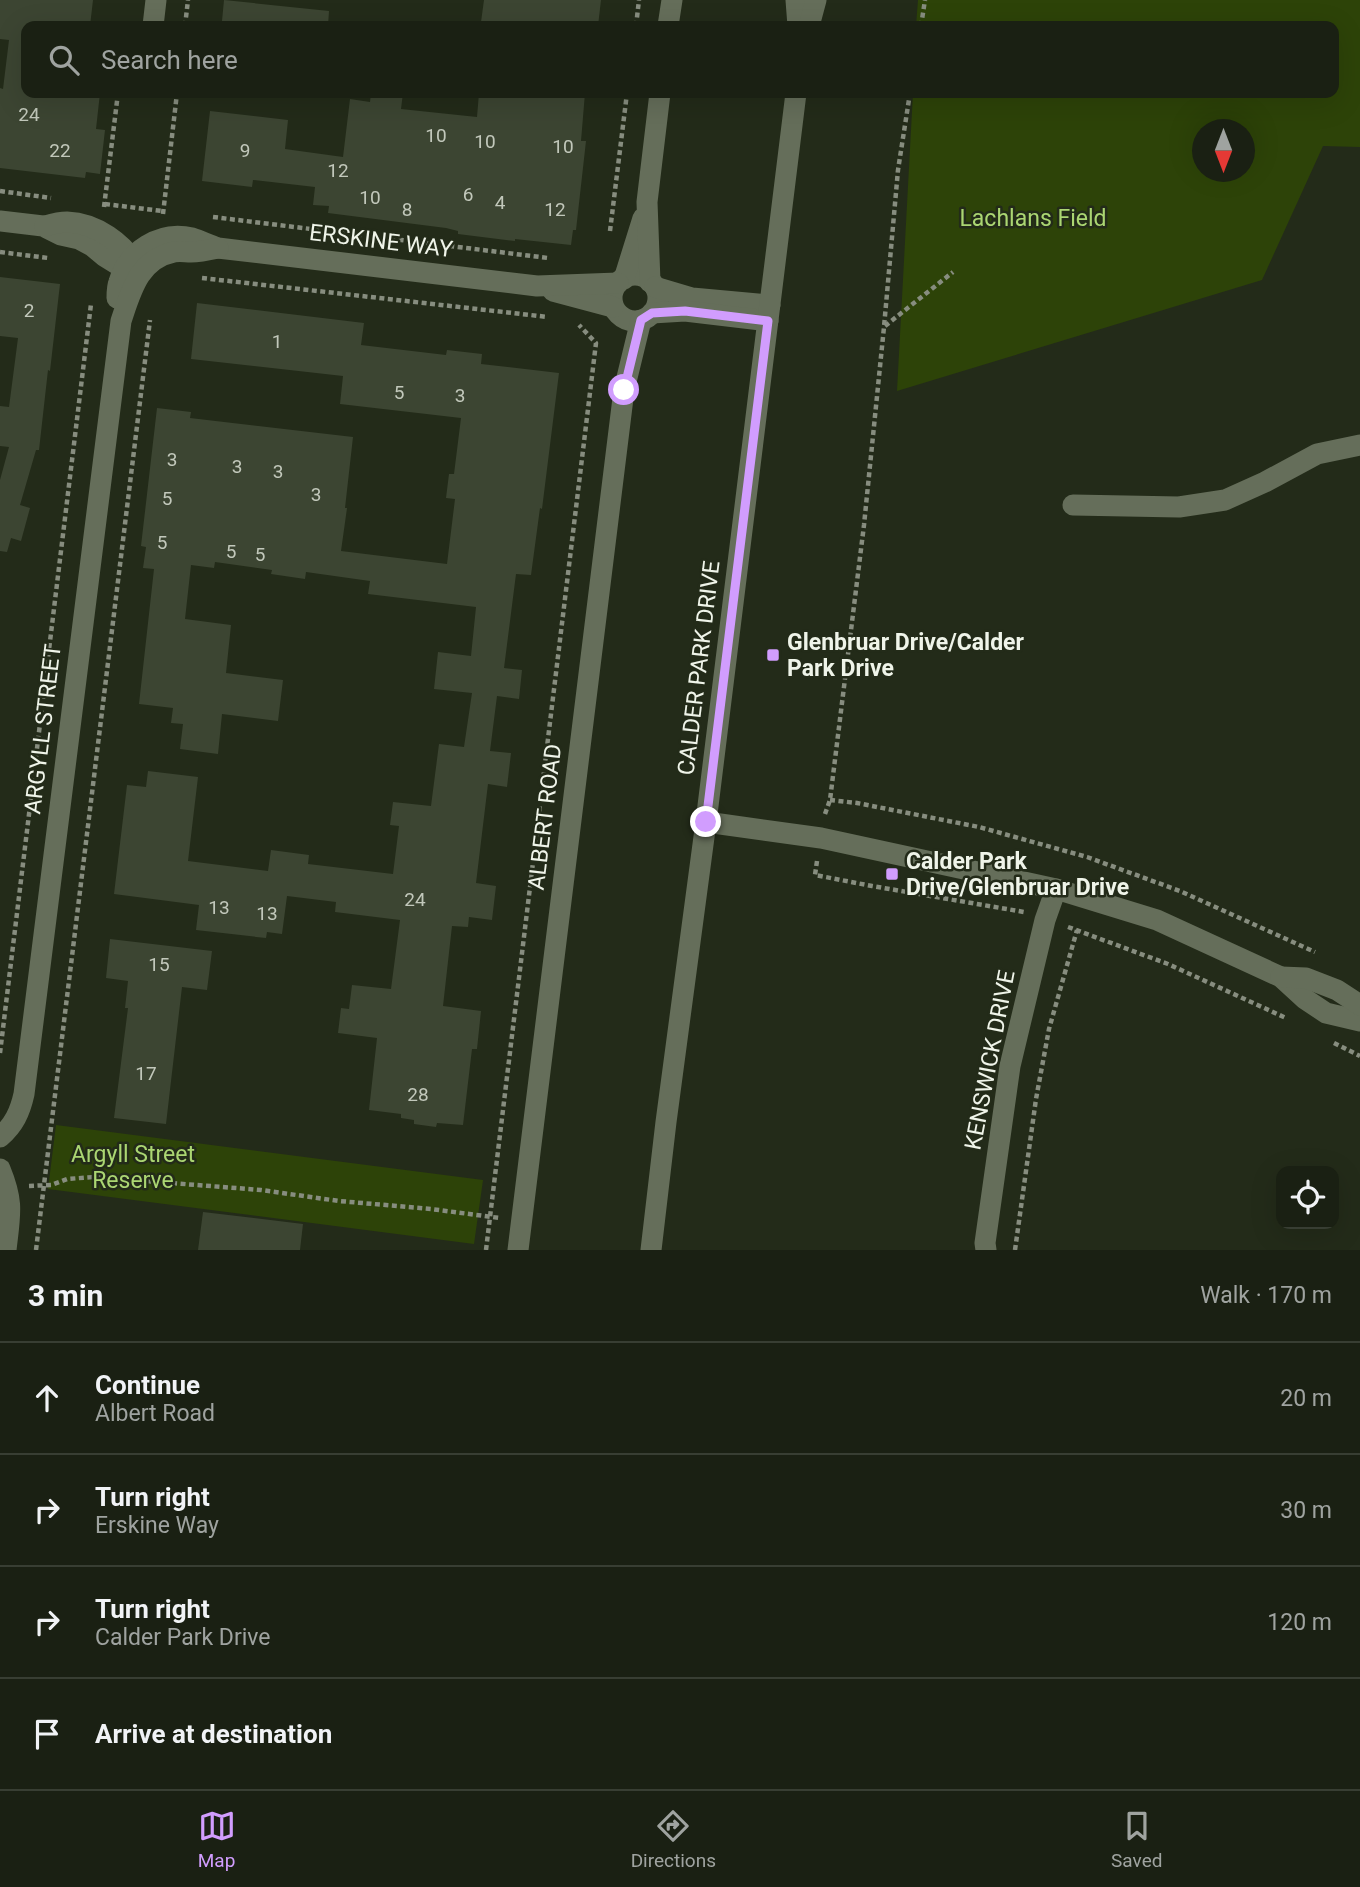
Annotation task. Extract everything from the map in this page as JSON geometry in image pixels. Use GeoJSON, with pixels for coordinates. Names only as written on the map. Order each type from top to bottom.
{"type":"FeatureCollection","features":[{"type":"Feature","properties":{"kind":"street"},"geometry":{"type":"LineString","coordinates":[[154,21],[156,0]]}},
{"type":"Feature","properties":{"kind":"street"},"geometry":{"type":"LineString","coordinates":[[669,21],[672,0]]}},
{"type":"Feature","properties":{"kind":"street"},"geometry":{"type":"LineString","coordinates":[[796,0],[798,21]]}},
{"type":"Feature","properties":{"kind":"street"},"geometry":{"type":"LineString","coordinates":[[810,21],[816,0]]}},
{"type":"Feature","properties":{"kind":"street"},"geometry":{"type":"LineString","coordinates":[[646,317],[657,301],[652,285],[647,202],[659,98]]}},
{"type":"Feature","properties":{"kind":"street","name":"CALDER PARK DRIVE"},"geometry":{"type":"LineString","coordinates":[[651,1250],[795,98]]}},
{"type":"Feature","properties":{"kind":"street"},"geometry":{"type":"LineString","coordinates":[[647,202],[621,281],[612,294],[616,311],[633,321],[685,311],[769,313]]}},
{"type":"Feature","properties":{"kind":"street"},"geometry":{"type":"LineString","coordinates":[[0,221],[43,226],[64,222],[84,224],[117,243],[132,267]]}},
{"type":"Feature","properties":{"kind":"street"},"geometry":{"type":"LineString","coordinates":[[43,226],[61,235],[79,239],[104,256],[132,267]]}},
{"type":"Feature","properties":{"kind":"street","name":"ERSKINE WAY"},"geometry":{"type":"LineString","coordinates":[[160,239],[191,238],[218,248],[537,286],[621,281]]}},
{"type":"Feature","properties":{"kind":"street"},"geometry":{"type":"LineString","coordinates":[[132,267],[144,247],[160,239]]}},
{"type":"Feature","properties":{"kind":"street","name":"ERSKINE WAY"},"geometry":{"type":"LineString","coordinates":[[132,267],[148,265],[159,257],[176,251],[194,252],[218,248]]}},
{"type":"Feature","properties":{"kind":"street","name":"ARGYLL STREET"},"geometry":{"type":"LineString","coordinates":[[0,1137],[20,1111],[24,1094],[121,321],[132,285],[132,267]]}},
{"type":"Feature","properties":{"kind":"street"},"geometry":{"type":"LineString","coordinates":[[621,281],[638,276],[652,285],[692,298],[769,313]]}},
{"type":"Feature","properties":{"kind":"street","name":"ERSKINE WAY"},"geometry":{"type":"LineString","coordinates":[[537,286],[616,311]]}},
{"type":"Feature","properties":{"kind":"street","name":"ALBERT ROAD"},"geometry":{"type":"LineString","coordinates":[[616,311],[624,390]]}},
{"type":"Feature","properties":{"kind":"street","name":"ALBERT ROAD"},"geometry":{"type":"LineString","coordinates":[[518,1250],[624,390],[646,317]]}},
{"type":"Feature","properties":{"kind":"street"},"geometry":{"type":"LineString","coordinates":[[1073,505],[1179,507],[1225,500],[1317,454],[1360,444]]}},
{"type":"Feature","properties":{"kind":"street"},"geometry":{"type":"LineString","coordinates":[[706,822],[821,838],[1056,889],[1157,920],[1281,977],[1305,999],[1326,1013],[1360,1021]]}},
{"type":"Feature","properties":{"kind":"street","name":"KENSWICK DRIVE"},"geometry":{"type":"LineString","coordinates":[[984,1248],[1010,1066],[1045,920],[1056,889]]}},
{"type":"Feature","properties":{"kind":"street"},"geometry":{"type":"LineString","coordinates":[[1281,977],[1306,978],[1337,990],[1360,1005]]}},
{"type":"Feature","properties":{"kind":"street"},"geometry":{"type":"LineString","coordinates":[[0,1169],[8,1189],[11,1207],[6,1250]]}},
{"type":"Feature","properties":{"kind":"path"},"geometry":{"type":"LineString","coordinates":[[186,21],[188,0]]}},
{"type":"Feature","properties":{"kind":"path"},"geometry":{"type":"LineString","coordinates":[[637,21],[639,0]]}},
{"type":"Feature","properties":{"kind":"path"},"geometry":{"type":"LineString","coordinates":[[922,21],[925,0]]}},
{"type":"Feature","properties":{"kind":"path"},"geometry":{"type":"LineString","coordinates":[[101,232],[117,98]]}},
{"type":"Feature","properties":{"kind":"path"},"geometry":{"type":"LineString","coordinates":[[160,239],[176,98]]}},
{"type":"Feature","properties":{"kind":"path"},"geometry":{"type":"LineString","coordinates":[[609,243],[627,98]]}},
{"type":"Feature","properties":{"kind":"path"},"geometry":{"type":"LineString","coordinates":[[909,98],[898,170],[864,525],[830,800],[815,875],[1031,913],[1045,920]]}},
{"type":"Feature","properties":{"kind":"path"},"geometry":{"type":"LineString","coordinates":[[204,216],[557,259]]}},
{"type":"Feature","properties":{"kind":"path"},"geometry":{"type":"LineString","coordinates":[[884,327],[953,272]]}},
{"type":"Feature","properties":{"kind":"path"},"geometry":{"type":"LineString","coordinates":[[196,277],[548,317]]}},
{"type":"Feature","properties":{"kind":"path"},"geometry":{"type":"LineString","coordinates":[[0,1053],[91,301]]}},
{"type":"Feature","properties":{"kind":"path"},"geometry":{"type":"LineString","coordinates":[[36,1250],[150,314]]}},
{"type":"Feature","properties":{"kind":"path"},"geometry":{"type":"LineString","coordinates":[[486,1250],[596,342],[575,321]]}},
{"type":"Feature","properties":{"kind":"path"},"geometry":{"type":"LineString","coordinates":[[830,800],[979,827],[1087,857],[1180,891],[1322,956]]}},
{"type":"Feature","properties":{"kind":"path"},"geometry":{"type":"LineString","coordinates":[[1015,1250],[1047,1041],[1077,930],[1168,964],[1297,1024]]}},
{"type":"Feature","properties":{"kind":"path"},"geometry":{"type":"LineString","coordinates":[[1334,1043],[1360,1056]]}},
{"type":"Feature","properties":{"kind":"path"},"geometry":{"type":"LineString","coordinates":[[51,1185],[67,1179],[94,1177],[248,1189],[522,1221]]}},
{"type":"Feature","properties":{"kind":"green space","name":"Lachlans Field"},"geometry":{"type":"Polygon","coordinates":[[[918,0],[1360,0],[1360,147],[1323,146],[1262,280],[897,391],[913,98],[1339,98],[1339,21],[916,21],[918,0]]]}},
{"type":"Feature","properties":{"kind":"green space","name":"Argyll Street Reserve"},"geometry":{"type":"Polygon","coordinates":[[[56,1125],[483,1180],[474,1244],[48,1189],[56,1125]]]}},
{"type":"Feature","properties":{"kind":"building"},"geometry":{"type":"Polygon","coordinates":[[[0,0],[93,0],[91,21],[21,21],[21,98],[99,98],[96,129],[105,130],[100,174],[86,172],[85,178],[0,168],[0,88],[3,89],[9,40],[0,39],[0,0]]]}},
{"type":"Feature","properties":{"kind":"building"},"geometry":{"type":"Polygon","coordinates":[[[224,0],[329,11],[328,21],[222,21],[224,0]]]}},
{"type":"Feature","properties":{"kind":"building"},"geometry":{"type":"Polygon","coordinates":[[[484,0],[601,0],[599,21],[481,21],[484,0]]]}},
{"type":"Feature","properties":{"kind":"building"},"geometry":{"type":"Polygon","coordinates":[[[370,98],[402,98],[401,109],[477,117],[479,98],[585,98],[581,141],[586,141],[576,230],[573,230],[571,245],[458,234],[458,231],[446,228],[328,213],[329,206],[313,205],[315,187],[253,180],[252,187],[202,181],[210,111],[288,120],[285,149],[343,157],[350,99],[370,102],[370,98]]]}},
{"type":"Feature","properties":{"kind":"building"},"geometry":{"type":"Polygon","coordinates":[[[0,277],[60,284],[39,450],[36,450],[20,505],[30,508],[21,541],[11,538],[7,552],[0,551],[0,480],[9,447],[0,446],[0,406],[9,407],[18,338],[0,336],[0,277]]]}},
{"type":"Feature","properties":{"kind":"building"},"geometry":{"type":"Polygon","coordinates":[[[197,303],[364,323],[361,345],[446,355],[447,350],[482,354],[481,364],[559,373],[531,575],[516,574],[504,668],[522,670],[519,699],[497,696],[490,751],[511,753],[507,787],[488,784],[476,883],[496,886],[492,920],[469,917],[468,927],[452,926],[443,1006],[481,1011],[477,1049],[472,1049],[463,1125],[437,1123],[436,1127],[414,1124],[414,1120],[401,1118],[401,1114],[369,1110],[377,1038],[338,1033],[341,1008],[349,1009],[352,985],[391,989],[400,920],[335,912],[336,902],[287,896],[282,934],[267,932],[266,938],[196,930],[199,905],[114,894],[127,785],[146,787],[148,771],[198,777],[188,861],[268,871],[271,850],[309,855],[308,864],[393,874],[399,826],[390,825],[393,802],[431,806],[439,744],[464,747],[472,693],[434,689],[438,652],[471,656],[476,607],[368,594],[370,581],[306,572],[305,579],[271,574],[272,570],[215,562],[214,568],[191,565],[185,619],[231,625],[226,673],[283,680],[278,721],[222,714],[218,754],[180,749],[183,724],[171,723],[173,708],[139,704],[154,569],[143,568],[146,547],[141,546],[157,408],[191,412],[190,418],[353,437],[341,551],[447,564],[455,499],[446,498],[449,474],[454,474],[461,418],[340,404],[343,376],[191,359],[197,303]]]}},
{"type":"Feature","properties":{"kind":"building"},"geometry":{"type":"Polygon","coordinates":[[[110,939],[212,951],[207,990],[182,987],[166,1124],[114,1118],[128,1008],[125,1008],[128,981],[106,978],[110,939]]]}},
{"type":"Feature","properties":{"kind":"building"},"geometry":{"type":"Polygon","coordinates":[[[203,1212],[303,1224],[300,1250],[198,1250],[203,1212]]]}},
{"type":"Feature","properties":{"kind":"place","name":"Glenbruar Drive/Calder Park Drive"},"geometry":{"type":"Point","coordinates":[773,655]}},
{"type":"Feature","properties":{"kind":"place","name":"Calder Park Drive/Glenbruar Drive"},"geometry":{"type":"Point","coordinates":[892,874]}},
{"type":"Feature","properties":{"kind":"route"},"geometry":{"type":"LineString","coordinates":[[624,390],[641,320],[652,313],[685,311],[768,321],[706,822]]}}]}
